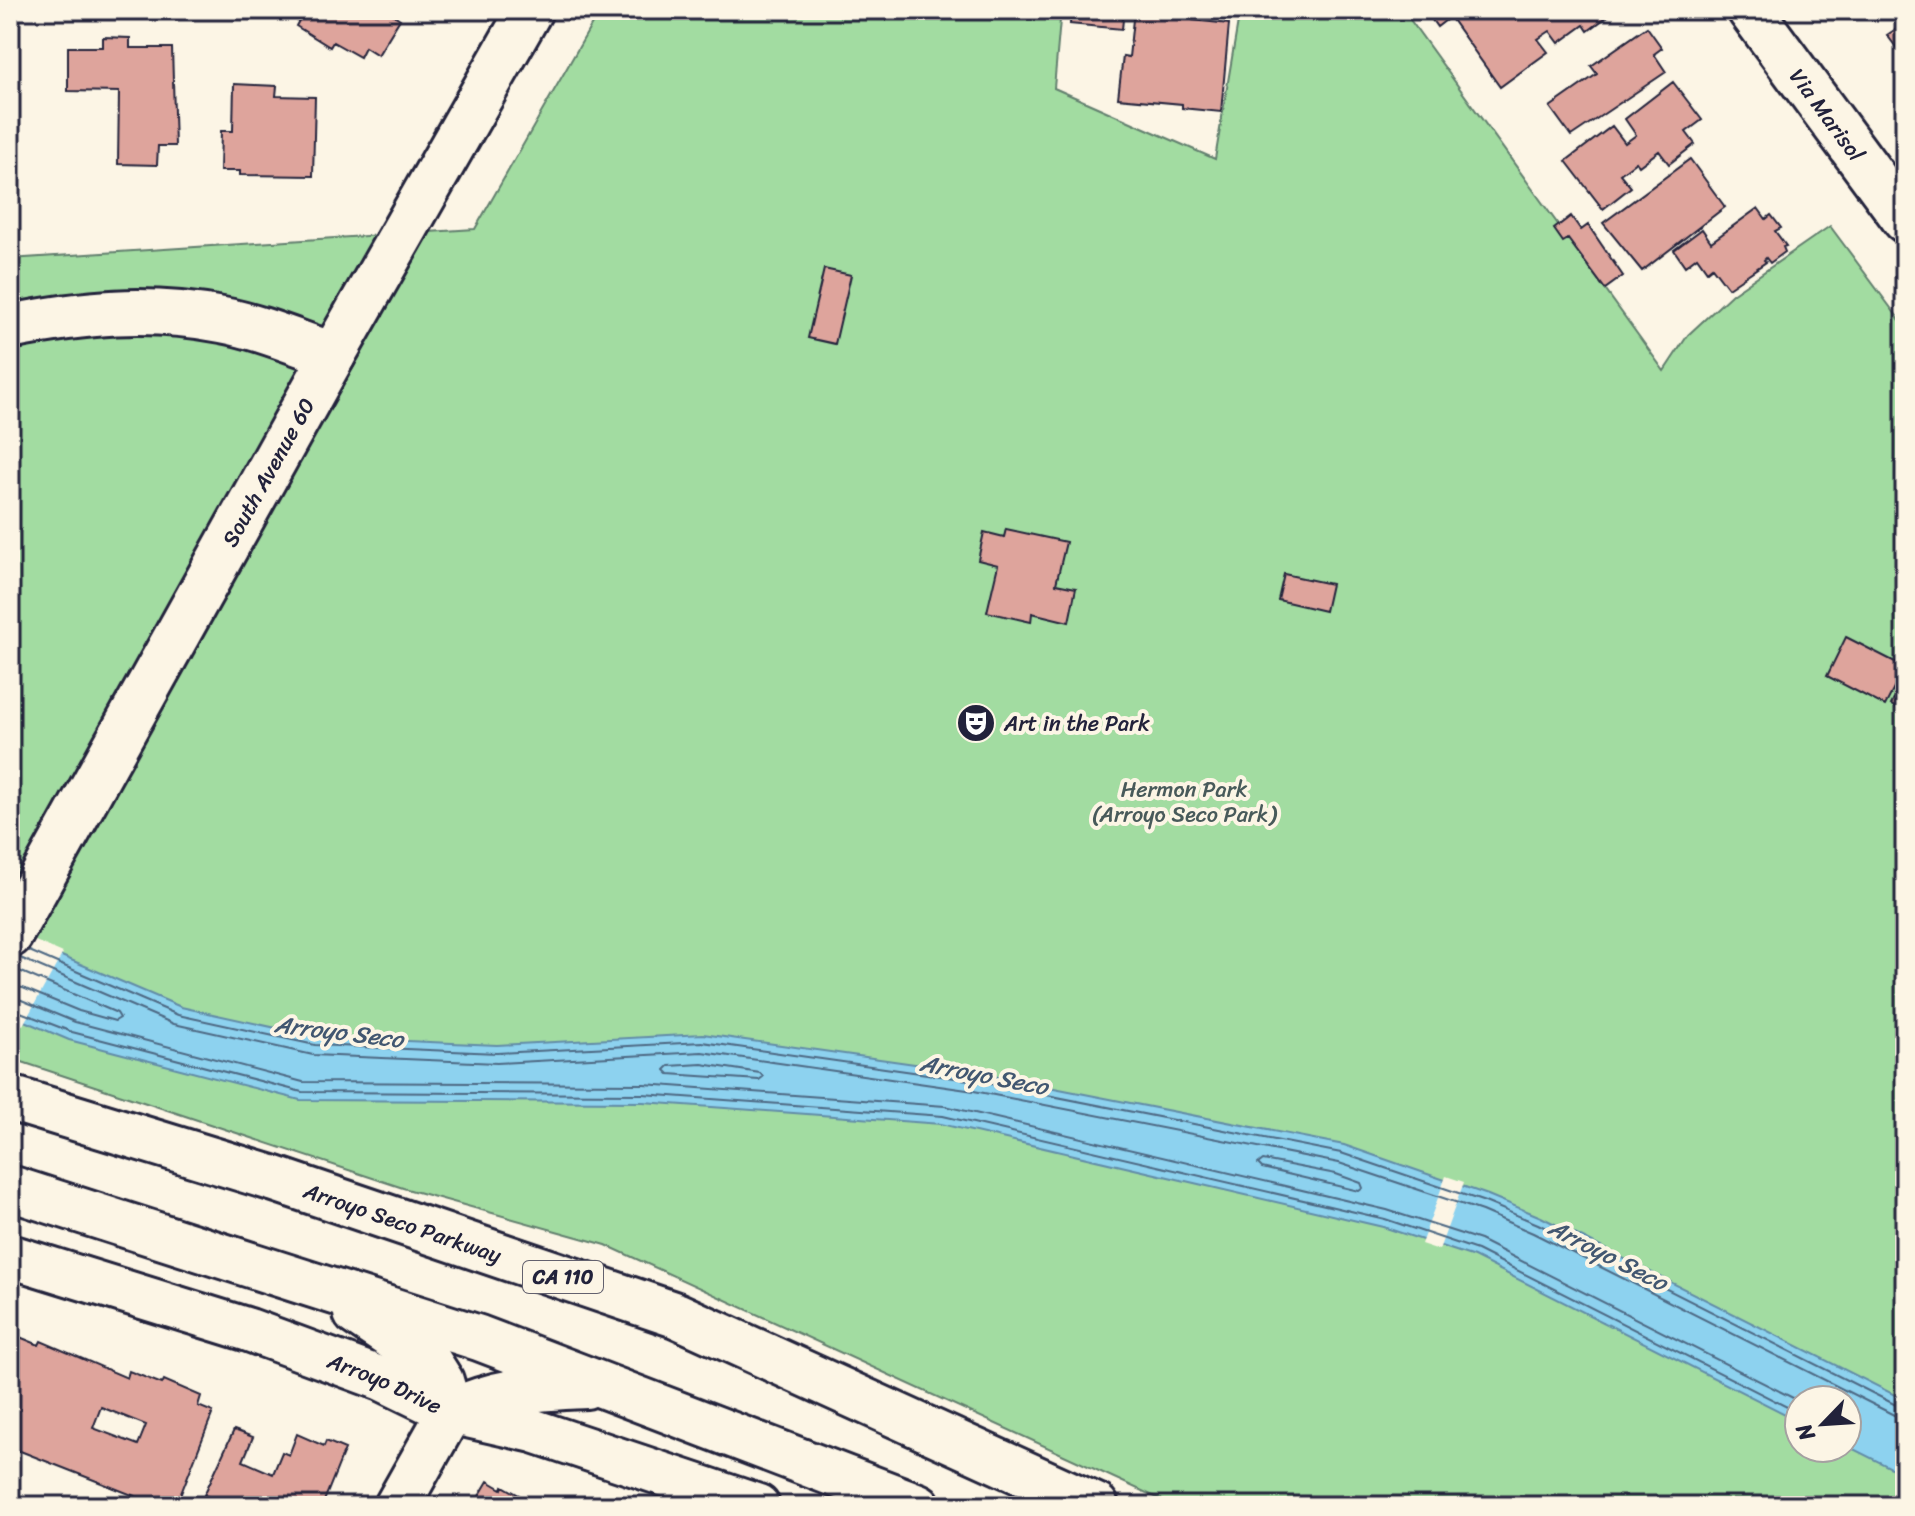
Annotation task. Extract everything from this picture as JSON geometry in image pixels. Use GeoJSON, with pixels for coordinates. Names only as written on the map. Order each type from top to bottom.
{"type":"FeatureCollection","features":[{"type":"Feature","properties":{"kind":"main road","name":"South Avenue 60"},"geometry":{"type":"LineString","coordinates":[[10,935],[333,355],[530,10]]}},
{"type":"Feature","properties":{"kind":"main road","name":"Via Marisol"},"geometry":{"type":"LineString","coordinates":[[1750,10],[1905,220]]}},
{"type":"Feature","properties":{"kind":"main road"},"geometry":{"type":"LineString","coordinates":[[10,327],[70,315],[152,310],[225,320],[333,355]]}},
{"type":"Feature","properties":{"kind":"main road","name":"Arroyo Seco Parkway"},"geometry":{"type":"LineString","coordinates":[[10,1098],[275,1179],[676,1315],[1096,1506]]}},
{"type":"Feature","properties":{"kind":"main road"},"geometry":{"type":"LineString","coordinates":[[10,1188],[479,1338],[918,1506]]}},
{"type":"Feature","properties":{"kind":"main road"},"geometry":{"type":"LineString","coordinates":[[315,1284],[429,1362],[441,1381],[450,1412]]}},
{"type":"Feature","properties":{"kind":"main road"},"geometry":{"type":"LineString","coordinates":[[397,1506],[450,1412],[503,1392],[603,1385]]}},
{"type":"Feature","properties":{"kind":"street","name":"Arroyo Drive"},"geometry":{"type":"LineString","coordinates":[[10,1256],[249,1330],[382,1379],[450,1412],[534,1431],[758,1506]]}},
{"type":"Feature","properties":{"kind":"green space","name":"Hermon Park (Arroyo Seco Park)"},"geometry":{"type":"Polygon","coordinates":[[[600,10],[974,10],[1060,20],[1054,88],[1215,159],[1240,10],[1403,10],[1664,371],[1688,335],[1732,294],[1830,226],[1905,327],[1905,1506],[1175,1506],[606,1245],[403,1188],[10,1058],[10,259],[475,229],[600,10]]]}},
{"type":"Feature","properties":{"kind":"water","name":"Arroyo Seco"},"geometry":{"type":"Polygon","coordinates":[[[10,934],[181,1007],[317,1037],[497,1045],[703,1034],[978,1073],[1344,1145],[1488,1195],[1541,1217],[1905,1400],[1905,1475],[1863,1454],[1863,1384],[1783,1384],[1783,1413],[1474,1257],[1383,1227],[941,1124],[643,1102],[300,1100],[69,1040],[10,1015],[10,934]]]}},
{"type":"Feature","properties":{"kind":"pier"},"geometry":{"type":"Polygon","coordinates":[[[10,930],[63,953],[23,1025],[10,1020],[10,930]]]}},
{"type":"Feature","properties":{"kind":"pier"},"geometry":{"type":"Polygon","coordinates":[[[1446,1176],[1464,1182],[1439,1250],[1421,1244],[1446,1176]]]}},
{"type":"Feature","properties":{"kind":"building"},"geometry":{"type":"Polygon","coordinates":[[[305,10],[390,10],[400,19],[378,55],[365,47],[360,57],[333,42],[330,47],[296,26],[305,10]]]}},
{"type":"Feature","properties":{"kind":"building"},"geometry":{"type":"Polygon","coordinates":[[[1071,10],[1124,10],[1122,29],[1070,24],[1071,10]]]}},
{"type":"Feature","properties":{"kind":"building"},"geometry":{"type":"Polygon","coordinates":[[[1134,10],[1194,10],[1193,20],[1229,24],[1221,112],[1182,108],[1182,104],[1118,98],[1123,56],[1129,57],[1134,10]]]}},
{"type":"Feature","properties":{"kind":"building"},"geometry":{"type":"Polygon","coordinates":[[[1425,10],[1610,10],[1612,13],[1588,31],[1584,25],[1559,43],[1550,31],[1538,39],[1548,52],[1500,87],[1450,17],[1437,27],[1425,10]]]}},
{"type":"Feature","properties":{"kind":"building"},"geometry":{"type":"Polygon","coordinates":[[[1898,10],[1905,10],[1905,59],[1887,35],[1899,27],[1891,16],[1898,10]]]}},
{"type":"Feature","properties":{"kind":"building"},"geometry":{"type":"Polygon","coordinates":[[[1647,27],[1662,48],[1654,54],[1666,72],[1571,136],[1550,107],[1597,74],[1591,66],[1647,27]]]}},
{"type":"Feature","properties":{"kind":"building"},"geometry":{"type":"Polygon","coordinates":[[[103,37],[130,38],[130,48],[172,48],[175,146],[158,146],[157,165],[118,164],[119,92],[68,91],[68,47],[103,47],[103,37]]]}},
{"type":"Feature","properties":{"kind":"building"},"geometry":{"type":"Polygon","coordinates":[[[1673,82],[1702,120],[1686,132],[1695,144],[1669,164],[1659,151],[1639,166],[1636,162],[1620,174],[1631,187],[1603,209],[1566,161],[1612,126],[1625,143],[1636,135],[1625,119],[1673,82]]]}},
{"type":"Feature","properties":{"kind":"building"},"geometry":{"type":"Polygon","coordinates":[[[234,84],[277,86],[276,96],[315,97],[313,176],[240,175],[240,171],[220,171],[221,131],[233,131],[234,84]]]}},
{"type":"Feature","properties":{"kind":"building"},"geometry":{"type":"Polygon","coordinates":[[[1690,159],[1725,207],[1642,271],[1603,223],[1690,159]]]}},
{"type":"Feature","properties":{"kind":"building"},"geometry":{"type":"Polygon","coordinates":[[[1758,208],[1766,219],[1771,215],[1781,228],[1775,231],[1786,246],[1783,247],[1785,252],[1770,263],[1766,258],[1766,262],[1728,288],[1712,267],[1707,271],[1697,257],[1685,266],[1674,250],[1702,229],[1711,242],[1758,208]]]}},
{"type":"Feature","properties":{"kind":"building"},"geometry":{"type":"Polygon","coordinates":[[[1571,216],[1581,230],[1588,225],[1623,276],[1605,289],[1568,239],[1563,242],[1554,229],[1571,216]]]}},
{"type":"Feature","properties":{"kind":"building"},"geometry":{"type":"Polygon","coordinates":[[[824,269],[851,275],[835,344],[808,338],[824,269]]]}},
{"type":"Feature","properties":{"kind":"building"},"geometry":{"type":"Polygon","coordinates":[[[1006,529],[1066,542],[1056,584],[1076,588],[1069,622],[1032,613],[1031,622],[987,612],[998,565],[978,560],[984,532],[1004,537],[1006,529]]]}},
{"type":"Feature","properties":{"kind":"building"},"geometry":{"type":"Polygon","coordinates":[[[1284,574],[1331,584],[1325,611],[1278,600],[1284,574]]]}},
{"type":"Feature","properties":{"kind":"building"},"geometry":{"type":"Polygon","coordinates":[[[1846,637],[1905,667],[1885,706],[1827,676],[1846,637]]]}},
{"type":"Feature","properties":{"kind":"building"},"geometry":{"type":"Polygon","coordinates":[[[1905,678],[1905,712],[1891,705],[1905,678]]]}},
{"type":"Feature","properties":{"kind":"building"},"geometry":{"type":"Polygon","coordinates":[[[10,1333],[39,1345],[41,1341],[127,1378],[129,1371],[162,1384],[164,1380],[201,1396],[198,1406],[213,1412],[176,1506],[160,1506],[10,1447],[10,1395],[19,1375],[10,1371],[10,1333]],[[101,1407],[93,1428],[138,1445],[146,1425],[101,1407]]]}},
{"type":"Feature","properties":{"kind":"building"},"geometry":{"type":"Polygon","coordinates":[[[234,1430],[253,1437],[243,1461],[273,1474],[282,1452],[289,1455],[297,1434],[324,1446],[326,1441],[345,1449],[322,1506],[231,1506],[204,1495],[234,1430]]]}},
{"type":"Feature","properties":{"kind":"building"},"geometry":{"type":"Polygon","coordinates":[[[488,1481],[502,1489],[503,1486],[538,1506],[470,1506],[488,1481]]]}},
{"type":"Feature","properties":{"kind":"place","name":"Art in the Park"},"geometry":{"type":"Point","coordinates":[976,723]}}]}
